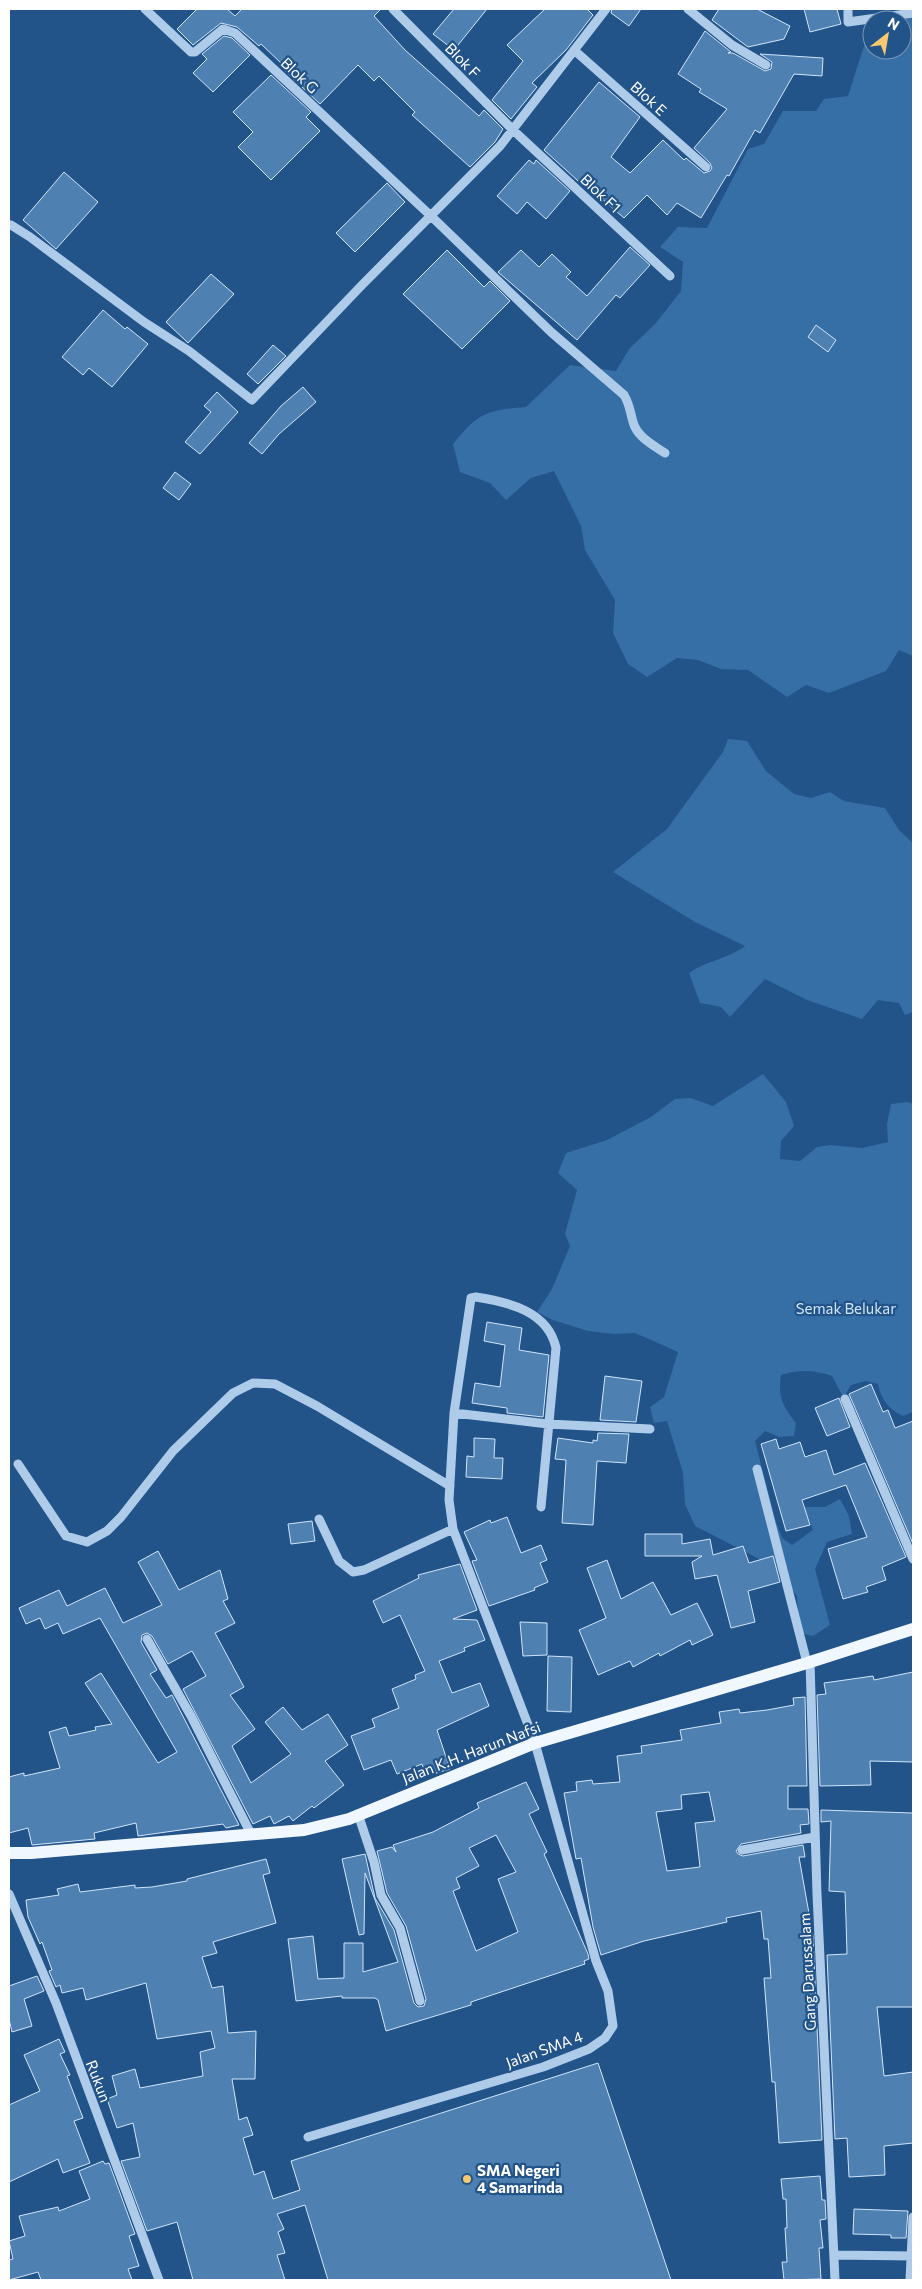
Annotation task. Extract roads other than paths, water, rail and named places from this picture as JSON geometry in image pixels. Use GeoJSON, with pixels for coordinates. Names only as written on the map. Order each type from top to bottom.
{"type":"FeatureCollection","features":[{"type":"Feature","properties":{"kind":"main road","name":"Jalan K.H. Harun Nafsi"},"geometry":{"type":"LineString","coordinates":[[9,1852],[31,1853],[304,1830],[354,1816],[535,1743],[808,1663],[913,1628]]}},
{"type":"Feature","properties":{"kind":"main road","name":"Jalan K.H. Harun Nafsi"},"geometry":{"type":"LineString","coordinates":[[9,1859],[31,1853]]}},
{"type":"Feature","properties":{"kind":"street","name":"Blok G"},"geometry":{"type":"LineString","coordinates":[[145,9],[191,52],[195,52],[223,29],[235,33],[431,216]]}},
{"type":"Feature","properties":{"kind":"street","name":"Blok F"},"geometry":{"type":"LineString","coordinates":[[393,9],[513,130]]}},
{"type":"Feature","properties":{"kind":"street"},"geometry":{"type":"LineString","coordinates":[[11,225],[30,237],[144,322],[189,352],[252,400],[500,146],[604,9]]}},
{"type":"Feature","properties":{"kind":"street"},"geometry":{"type":"LineString","coordinates":[[688,9],[732,45],[766,65]]}},
{"type":"Feature","properties":{"kind":"street"},"geometry":{"type":"LineString","coordinates":[[848,9],[848,22],[913,13]]}},
{"type":"Feature","properties":{"kind":"street","name":"Blok E"},"geometry":{"type":"LineString","coordinates":[[574,50],[706,167]]}},
{"type":"Feature","properties":{"kind":"street","name":"Blok F1"},"geometry":{"type":"LineString","coordinates":[[513,130],[670,276]]}},
{"type":"Feature","properties":{"kind":"street"},"geometry":{"type":"LineString","coordinates":[[431,216],[563,344],[624,396],[630,406],[634,424],[641,437],[665,453]]}},
{"type":"Feature","properties":{"kind":"street"},"geometry":{"type":"LineString","coordinates":[[535,1743],[453,1530],[449,1500],[454,1413],[469,1300],[476,1297],[518,1306],[548,1328],[554,1337],[556,1348],[542,1507]]}},
{"type":"Feature","properties":{"kind":"street"},"geometry":{"type":"LineString","coordinates":[[18,1464],[66,1536],[87,1542],[107,1531],[121,1517],[173,1451],[232,1393],[253,1384],[275,1384],[317,1406],[450,1486]]}},
{"type":"Feature","properties":{"kind":"street"},"geometry":{"type":"LineString","coordinates":[[845,1399],[913,1559]]}},
{"type":"Feature","properties":{"kind":"street"},"geometry":{"type":"LineString","coordinates":[[454,1413],[548,1424],[650,1429]]}},
{"type":"Feature","properties":{"kind":"street","name":"Gang Darussalam"},"geometry":{"type":"LineString","coordinates":[[757,1469],[808,1663],[835,2280]]}},
{"type":"Feature","properties":{"kind":"street"},"geometry":{"type":"LineString","coordinates":[[319,1519],[340,1561],[353,1572],[364,1570],[453,1530]]}},
{"type":"Feature","properties":{"kind":"street"},"geometry":{"type":"LineString","coordinates":[[147,1639],[191,1716],[251,1834]]}},
{"type":"Feature","properties":{"kind":"street","name":"Jalan SMA 4"},"geometry":{"type":"LineString","coordinates":[[308,2137],[543,2067],[589,2049],[611,2032],[613,2019],[608,1991],[596,1961],[535,1743]]}},
{"type":"Feature","properties":{"kind":"street"},"geometry":{"type":"LineString","coordinates":[[354,1816],[374,1862],[380,1895],[400,1928],[420,2001]]}},
{"type":"Feature","properties":{"kind":"street"},"geometry":{"type":"LineString","coordinates":[[742,1850],[816,1837]]}},
{"type":"Feature","properties":{"kind":"street","name":"Rukun"},"geometry":{"type":"LineString","coordinates":[[9,1894],[56,2003],[159,2280]]}},
{"type":"Feature","properties":{"kind":"street"},"geometry":{"type":"LineString","coordinates":[[910,2280],[913,2217]]}},
{"type":"Feature","properties":{"kind":"street"},"geometry":{"type":"LineString","coordinates":[[834,2255],[912,2256]]}},
{"type":"Feature","properties":{"kind":"place","name":"SMA Negeri 4 Samarinda"},"geometry":{"type":"Point","coordinates":[467,2179]}},
{"type":"Feature","properties":{"kind":"park label","name":"Semak Belukar"},"geometry":{"type":"Point","coordinates":[846,1308]}}]}
